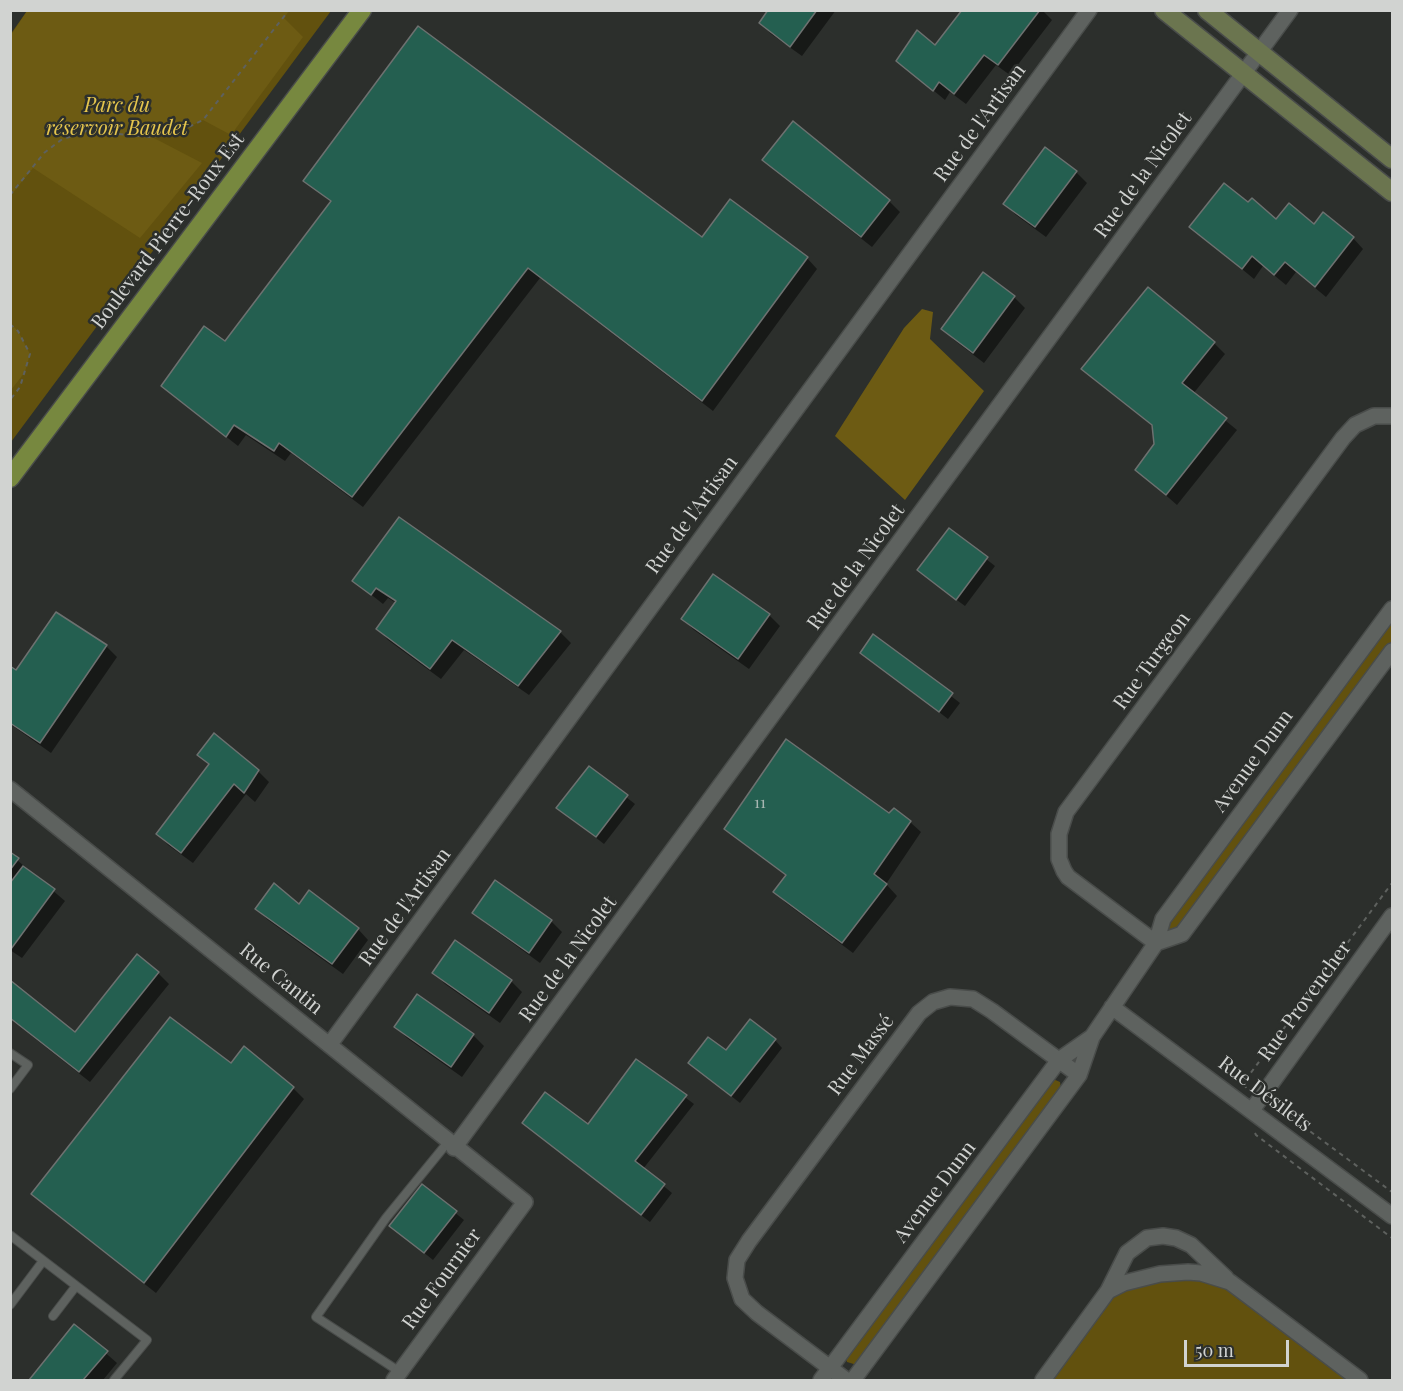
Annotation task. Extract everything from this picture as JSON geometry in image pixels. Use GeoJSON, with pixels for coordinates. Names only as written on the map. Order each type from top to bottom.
{"type":"FeatureCollection","features":[{"type":"Feature","properties":{"kind":"main road","name":"Boulevard Pierre-Roux Est"},"geometry":{"type":"LineString","coordinates":[[10,478],[362,10]]}},
{"type":"Feature","properties":{"kind":"main road"},"geometry":{"type":"LineString","coordinates":[[1164,10],[1392,192]]}},
{"type":"Feature","properties":{"kind":"main road"},"geometry":{"type":"LineString","coordinates":[[1207,10],[1392,159]]}},
{"type":"Feature","properties":{"kind":"street","name":"Rue de l'Artisan"},"geometry":{"type":"LineString","coordinates":[[330,1044],[1089,10]]}},
{"type":"Feature","properties":{"kind":"street","name":"Rue de la Nicolet"},"geometry":{"type":"LineString","coordinates":[[451,1145],[1290,10]]}},
{"type":"Feature","properties":{"kind":"street","name":"Rue Turgeon"},"geometry":{"type":"LineString","coordinates":[[1156,943],[1068,877],[1059,859],[1059,834],[1066,812],[1343,438],[1355,425],[1374,416],[1392,416]]}},
{"type":"Feature","properties":{"kind":"street","name":"Avenue Dunn"},"geometry":{"type":"LineString","coordinates":[[853,1380],[1079,1075],[1092,1037],[1156,943],[1163,920],[1392,609]]}},
{"type":"Feature","properties":{"kind":"street"},"geometry":{"type":"LineString","coordinates":[[1156,943],[1182,934],[1392,651]]}},
{"type":"Feature","properties":{"kind":"street","name":"Rue Cantin"},"geometry":{"type":"LineString","coordinates":[[10,789],[525,1203]]}},
{"type":"Feature","properties":{"kind":"street","name":"Rue Provencher"},"geometry":{"type":"LineString","coordinates":[[1252,1110],[1392,916]]}},
{"type":"Feature","properties":{"kind":"street","name":"Rue Massé"},"geometry":{"type":"LineString","coordinates":[[825,1374],[742,1299],[735,1278],[737,1260],[919,1012],[933,1002],[950,997],[973,999],[1079,1075]]}},
{"type":"Feature","properties":{"kind":"street","name":"Rue Désilets"},"geometry":{"type":"LineString","coordinates":[[1112,1007],[1392,1216]]}},
{"type":"Feature","properties":{"kind":"street","name":"Avenue Dunn"},"geometry":{"type":"LineString","coordinates":[[825,1374],[1059,1060],[1092,1037]]}},
{"type":"Feature","properties":{"kind":"street","name":"Rue Fournier"},"geometry":{"type":"LineString","coordinates":[[397,1376],[525,1203]]}},
{"type":"Feature","properties":{"kind":"street"},"geometry":{"type":"LineString","coordinates":[[1043,1380],[1108,1291],[1127,1253],[1147,1238],[1163,1236],[1191,1245],[1230,1282],[1360,1380]]}},
{"type":"Feature","properties":{"kind":"street"},"geometry":{"type":"LineString","coordinates":[[1108,1291],[1124,1283],[1174,1273],[1202,1273],[1230,1282]]}},
{"type":"Feature","properties":{"kind":"street"},"geometry":{"type":"LineString","coordinates":[[825,1374],[846,1380]]}},
{"type":"Feature","properties":{"kind":"lane"},"geometry":{"type":"LineString","coordinates":[[10,1053],[28,1065],[10,1089]]}},
{"type":"Feature","properties":{"kind":"lane"},"geometry":{"type":"LineString","coordinates":[[397,1376],[316,1317],[386,1218],[451,1145]]}},
{"type":"Feature","properties":{"kind":"lane"},"geometry":{"type":"LineString","coordinates":[[10,1235],[147,1340],[114,1380]]}},
{"type":"Feature","properties":{"kind":"lane"},"geometry":{"type":"LineString","coordinates":[[10,1305],[43,1261]]}},
{"type":"Feature","properties":{"kind":"lane"},"geometry":{"type":"LineString","coordinates":[[53,1316],[76,1286]]}},
{"type":"Feature","properties":{"kind":"path"},"geometry":{"type":"LineString","coordinates":[[10,195],[44,153],[61,140],[86,131],[151,137],[179,132],[203,120],[289,10]]}},
{"type":"Feature","properties":{"kind":"path"},"geometry":{"type":"LineString","coordinates":[[10,324],[18,331],[30,354],[20,387],[10,400]]}},
{"type":"Feature","properties":{"kind":"path"},"geometry":{"type":"LineString","coordinates":[[1275,1103],[1392,1192]]}},
{"type":"Feature","properties":{"kind":"path"},"geometry":{"type":"LineString","coordinates":[[1252,1110],[1256,1135],[1392,1238]]}},
{"type":"Feature","properties":{"kind":"green space","name":"Parc du réservoir Baudet"},"geometry":{"type":"Polygon","coordinates":[[[27,11],[331,11],[11,442],[10,35],[27,11]]]}},
{"type":"Feature","properties":{"kind":"green space","name":"Parc du réservoir Baudet"},"geometry":{"type":"Polygon","coordinates":[[[27,11],[289,11],[284,18],[303,37],[231,135],[203,120],[179,132],[152,137],[202,163],[140,238],[33,168],[11,195],[11,35],[27,11]]]}},
{"type":"Feature","properties":{"kind":"green space"},"geometry":{"type":"Polygon","coordinates":[[[922,309],[933,312],[930,339],[984,391],[905,500],[835,436],[904,328],[922,309]]]}},
{"type":"Feature","properties":{"kind":"green space"},"geometry":{"type":"Polygon","coordinates":[[[11,324],[18,331],[30,354],[25,372],[11,390],[11,324]]]}},
{"type":"Feature","properties":{"kind":"green space"},"geometry":{"type":"Polygon","coordinates":[[[1392,620],[1392,642],[1178,932],[1168,931],[1166,924],[1392,620]]]}},
{"type":"Feature","properties":{"kind":"green space"},"geometry":{"type":"Polygon","coordinates":[[[1053,1079],[1060,1082],[1061,1089],[857,1365],[847,1362],[845,1356],[1053,1079]]]}},
{"type":"Feature","properties":{"kind":"green space"},"geometry":{"type":"Polygon","coordinates":[[[1160,1274],[1230,1282],[1360,1380],[1043,1380],[1108,1291],[1160,1274]]]}},
{"type":"Feature","properties":{"kind":"building"},"geometry":{"type":"Polygon","coordinates":[[[768,10],[817,10],[790,47],[759,23],[768,10]]]}},
{"type":"Feature","properties":{"kind":"building"},"geometry":{"type":"Polygon","coordinates":[[[962,10],[1040,10],[998,65],[984,55],[954,94],[939,82],[933,91],[896,61],[917,30],[935,45],[962,10]]]}},
{"type":"Feature","properties":{"kind":"building"},"geometry":{"type":"Polygon","coordinates":[[[418,26],[702,237],[730,199],[808,257],[702,401],[528,268],[352,497],[279,443],[274,451],[234,425],[226,437],[161,386],[204,326],[225,341],[331,201],[303,181],[418,26]]]}},
{"type":"Feature","properties":{"kind":"building"},"geometry":{"type":"Polygon","coordinates":[[[793,121],[890,200],[861,237],[762,160],[793,121]]]}},
{"type":"Feature","properties":{"kind":"building"},"geometry":{"type":"Polygon","coordinates":[[[1045,147],[1077,171],[1035,227],[1003,204],[1045,147]]]}},
{"type":"Feature","properties":{"kind":"building"},"geometry":{"type":"Polygon","coordinates":[[[1224,183],[1248,202],[1252,198],[1276,219],[1289,203],[1314,224],[1323,212],[1354,237],[1315,287],[1285,262],[1274,275],[1252,256],[1242,269],[1189,227],[1224,183]]]}},
{"type":"Feature","properties":{"kind":"building"},"geometry":{"type":"Polygon","coordinates":[[[983,272],[1015,296],[973,353],[941,329],[983,272]]]}},
{"type":"Feature","properties":{"kind":"building"},"geometry":{"type":"Polygon","coordinates":[[[1148,287],[1215,342],[1182,383],[1227,418],[1166,495],[1135,470],[1154,444],[1152,425],[1081,369],[1148,287]]]}},
{"type":"Feature","properties":{"kind":"building"},"geometry":{"type":"Polygon","coordinates":[[[399,517],[561,631],[518,686],[452,640],[430,669],[376,629],[396,601],[376,588],[371,595],[352,581],[399,517]]]}},
{"type":"Feature","properties":{"kind":"building"},"geometry":{"type":"Polygon","coordinates":[[[949,528],[988,557],[956,600],[917,570],[949,528]]]}},
{"type":"Feature","properties":{"kind":"building"},"geometry":{"type":"Polygon","coordinates":[[[713,574],[770,614],[738,659],[681,619],[713,574]]]}},
{"type":"Feature","properties":{"kind":"building"},"geometry":{"type":"Polygon","coordinates":[[[56,612],[107,645],[40,743],[10,723],[10,666],[16,670],[56,612]]]}},
{"type":"Feature","properties":{"kind":"building"},"geometry":{"type":"Polygon","coordinates":[[[873,634],[953,693],[939,712],[860,653],[873,634]]]}},
{"type":"Feature","properties":{"kind":"building"},"geometry":{"type":"Polygon","coordinates":[[[214,733],[259,770],[244,793],[234,784],[181,853],[156,834],[209,764],[197,755],[214,733]]]}},
{"type":"Feature","properties":{"kind":"building"},"geometry":{"type":"Polygon","coordinates":[[[786,739],[889,813],[894,808],[911,821],[874,874],[887,884],[842,943],[773,892],[786,875],[724,829],[786,739]]]}},
{"type":"Feature","properties":{"kind":"building"},"geometry":{"type":"Polygon","coordinates":[[[589,766],[628,795],[596,837],[556,808],[589,766]]]}},
{"type":"Feature","properties":{"kind":"building"},"geometry":{"type":"Polygon","coordinates":[[[10,852],[19,858],[10,870],[10,852]]]}},
{"type":"Feature","properties":{"kind":"building"},"geometry":{"type":"Polygon","coordinates":[[[23,866],[55,889],[11,949],[10,883],[23,866]]]}},
{"type":"Feature","properties":{"kind":"building"},"geometry":{"type":"Polygon","coordinates":[[[495,880],[552,920],[529,953],[472,913],[495,880]]]}},
{"type":"Feature","properties":{"kind":"building"},"geometry":{"type":"Polygon","coordinates":[[[274,883],[299,904],[309,890],[359,928],[332,964],[255,909],[274,883]]]}},
{"type":"Feature","properties":{"kind":"building"},"geometry":{"type":"Polygon","coordinates":[[[455,940],[512,980],[489,1013],[432,973],[455,940]]]}},
{"type":"Feature","properties":{"kind":"building"},"geometry":{"type":"Polygon","coordinates":[[[137,954],[159,972],[79,1072],[10,1018],[10,980],[75,1032],[137,954]]]}},
{"type":"Feature","properties":{"kind":"building"},"geometry":{"type":"Polygon","coordinates":[[[417,994],[474,1034],[451,1067],[394,1027],[417,994]]]}},
{"type":"Feature","properties":{"kind":"building"},"geometry":{"type":"Polygon","coordinates":[[[170,1017],[231,1063],[244,1046],[294,1087],[144,1283],[31,1194],[170,1017]]]}},
{"type":"Feature","properties":{"kind":"building"},"geometry":{"type":"Polygon","coordinates":[[[750,1019],[776,1039],[731,1096],[688,1063],[708,1037],[726,1050],[750,1019]]]}},
{"type":"Feature","properties":{"kind":"building"},"geometry":{"type":"Polygon","coordinates":[[[636,1059],[687,1095],[635,1161],[665,1184],[641,1215],[522,1123],[545,1092],[588,1124],[636,1059]]]}},
{"type":"Feature","properties":{"kind":"building"},"geometry":{"type":"Polygon","coordinates":[[[422,1184],[457,1211],[424,1253],[389,1226],[422,1184]]]}},
{"type":"Feature","properties":{"kind":"building"},"geometry":{"type":"Polygon","coordinates":[[[74,1324],[108,1351],[83,1380],[29,1380],[74,1324]]]}}]}
